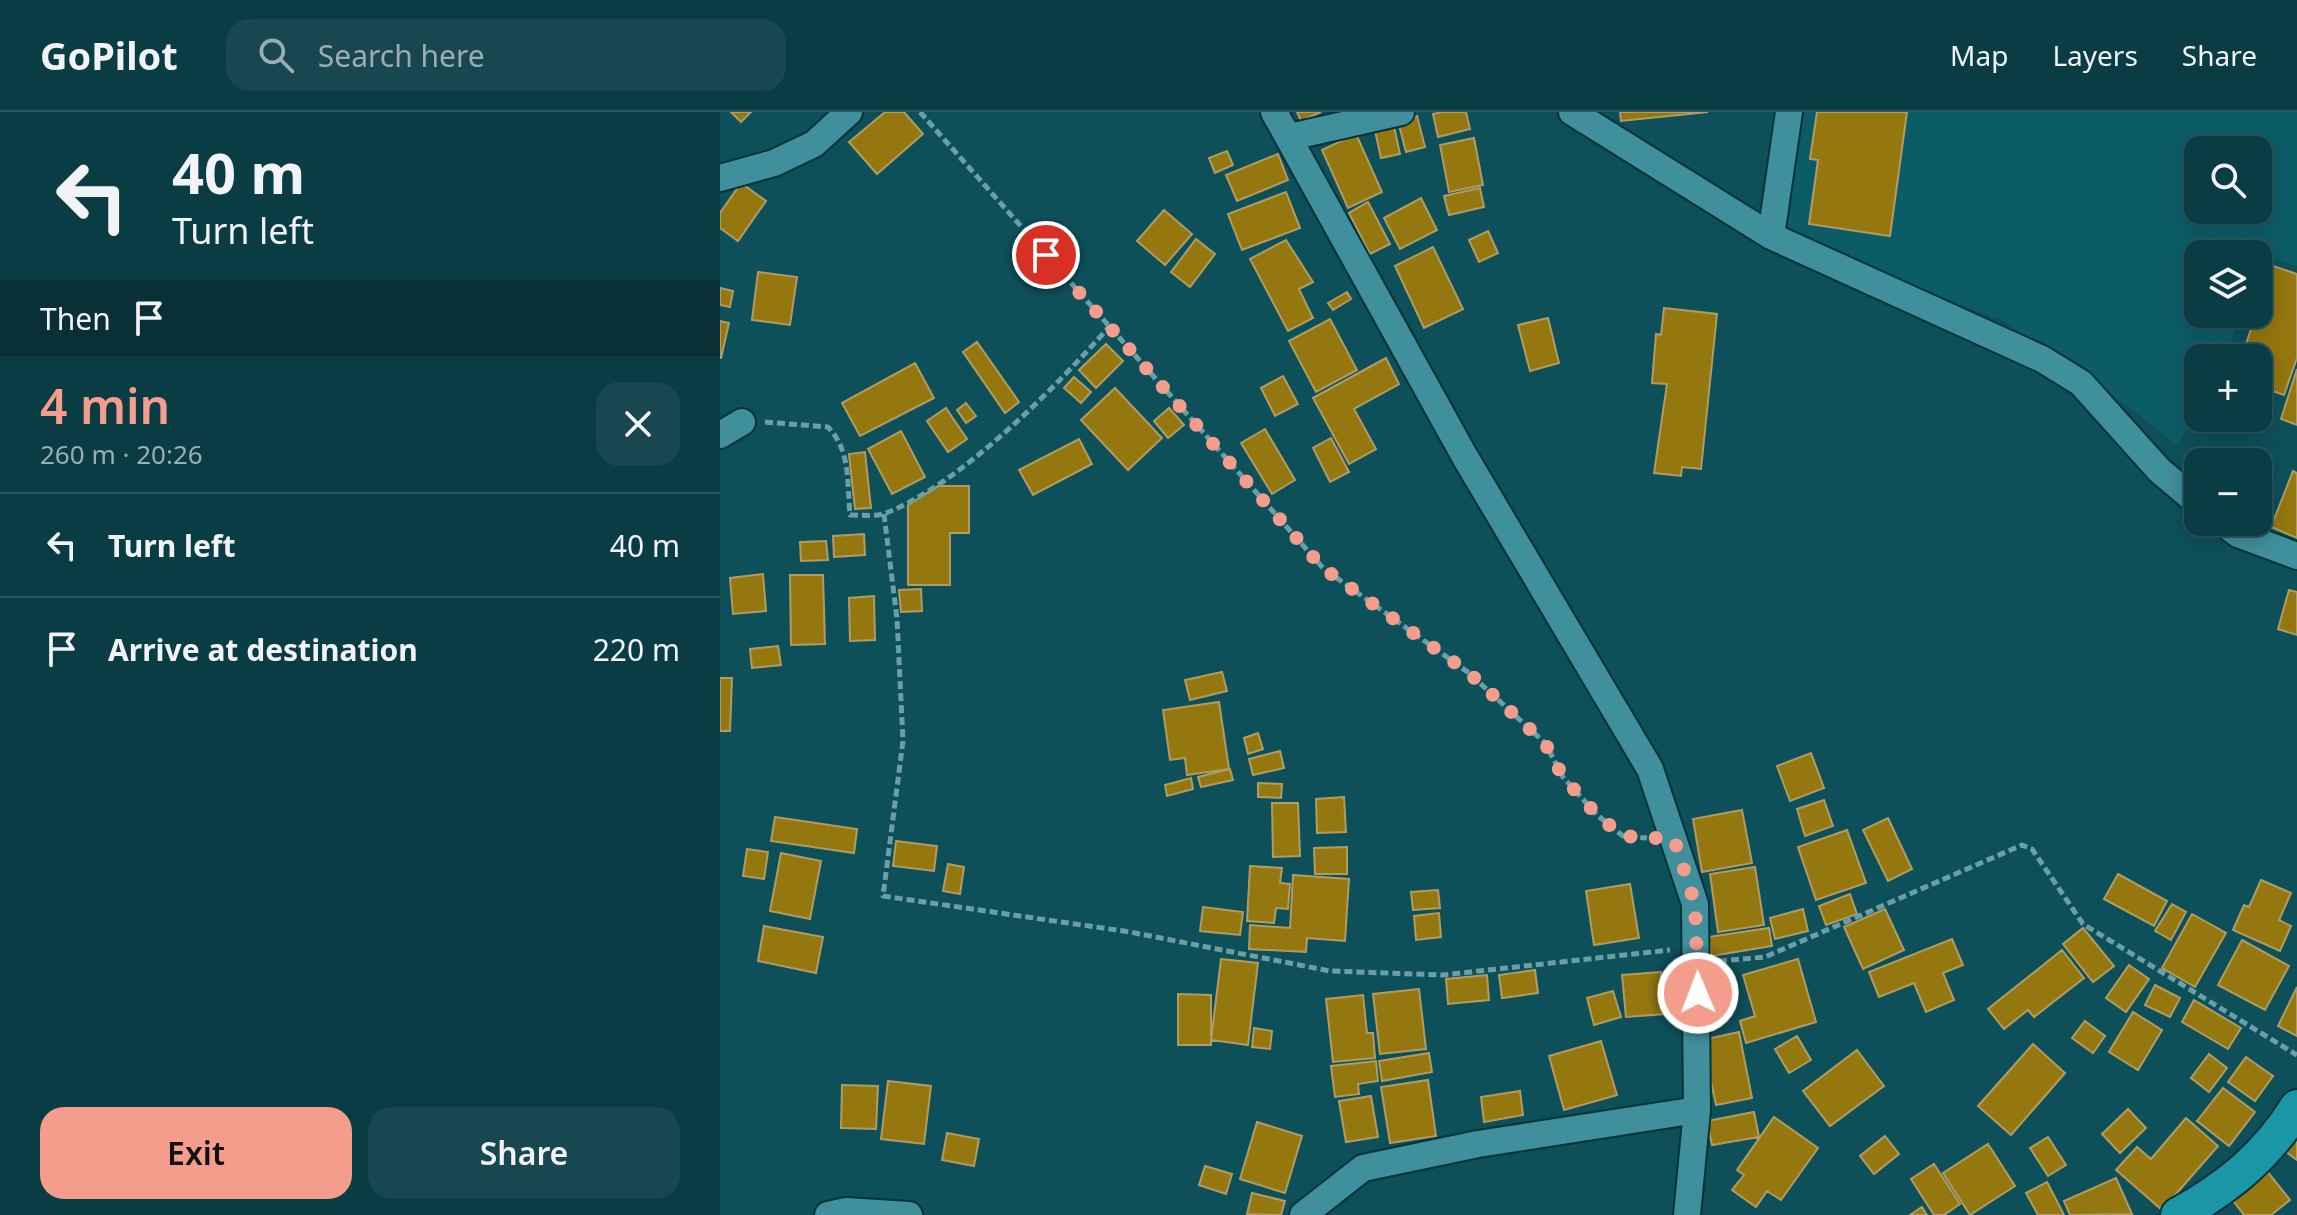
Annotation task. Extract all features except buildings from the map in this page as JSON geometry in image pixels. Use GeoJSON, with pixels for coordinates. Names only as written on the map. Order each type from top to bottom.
{"type":"FeatureCollection","features":[{"type":"Feature","properties":{"kind":"main road"},"geometry":{"type":"LineString","coordinates":[[2178,1215],[2220,1192],[2250,1166],[2280,1135],[2297,1107]]}},
{"type":"Feature","properties":{"kind":"street"},"geometry":{"type":"LineString","coordinates":[[720,178],[774,163],[814,144],[849,112]]}},
{"type":"Feature","properties":{"kind":"street"},"geometry":{"type":"LineString","coordinates":[[1274,112],[1465,457],[1650,769],[1695,904],[1697,1110],[1687,1215]]}},
{"type":"Feature","properties":{"kind":"street"},"geometry":{"type":"LineString","coordinates":[[1290,137],[1401,112]]}},
{"type":"Feature","properties":{"kind":"street"},"geometry":{"type":"LineString","coordinates":[[1572,112],[1771,236],[2042,359],[2081,383],[2159,470],[2184,491]]}},
{"type":"Feature","properties":{"kind":"street"},"geometry":{"type":"LineString","coordinates":[[1771,236],[1789,112]]}},
{"type":"Feature","properties":{"kind":"street"},"geometry":{"type":"LineString","coordinates":[[2243,536],[2297,556]]}},
{"type":"Feature","properties":{"kind":"street"},"geometry":{"type":"LineString","coordinates":[[1303,1215],[1363,1168],[1478,1144],[1697,1110]]}},
{"type":"Feature","properties":{"kind":"street"},"geometry":{"type":"LineString","coordinates":[[828,1215],[846,1211],[909,1215]]}},
{"type":"Feature","properties":{"kind":"path"},"geometry":{"type":"LineString","coordinates":[[920,112],[1323,568],[1469,673],[1545,743],[1563,777],[1597,815],[1623,836],[1674,839]]}},
{"type":"Feature","properties":{"kind":"path"},"geometry":{"type":"LineString","coordinates":[[727,425],[779,421],[828,427],[840,439],[845,455],[850,515],[884,514],[945,479],[1053,391],[1109,327]]}},
{"type":"Feature","properties":{"kind":"path"},"geometry":{"type":"LineString","coordinates":[[884,514],[897,619],[903,741],[883,896],[1130,932],[1330,971],[1443,975],[1697,955],[1765,957],[2022,845],[2032,849],[2083,924],[2297,1055]]}},
{"type":"Feature","properties":{"kind":"shaded area"},"geometry":{"type":"Polygon","coordinates":[[[1794,112],[2297,112],[2297,266],[2272,260],[2272,240],[2184,240],[2184,328],[2236,328],[2231,344],[2184,344],[2185,432],[2177,445],[2103,387],[2002,320],[1823,252],[1784,225],[1794,112]]]}},
{"type":"Feature","properties":{"kind":"route"},"geometry":{"type":"LineString","coordinates":[[1046,255],[1323,568],[1469,673],[1545,743],[1563,777],[1597,815],[1623,836],[1674,839],[1695,904],[1698,993]]}}]}
